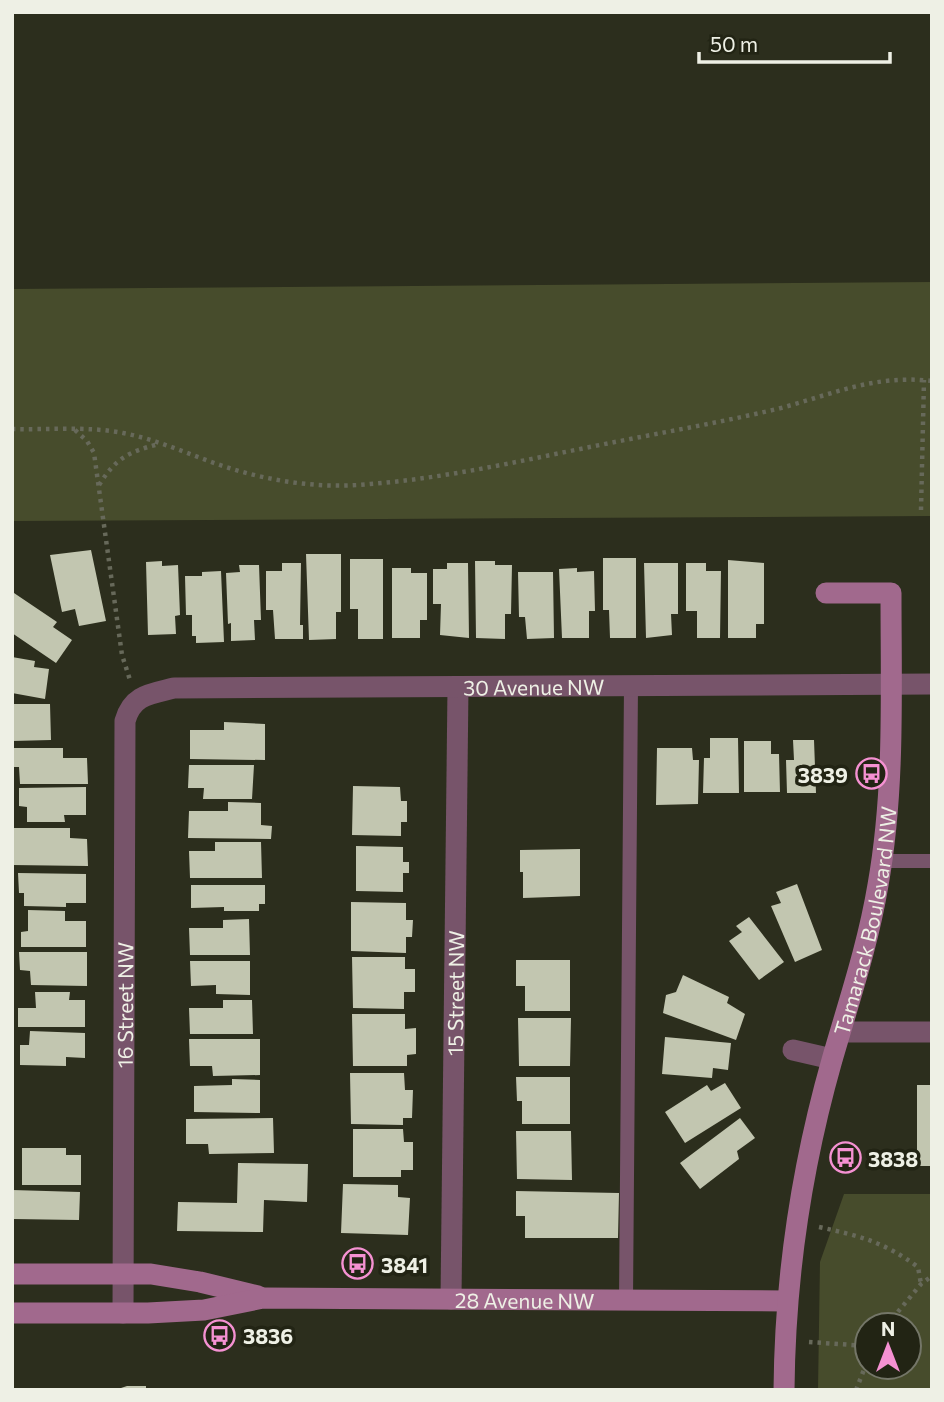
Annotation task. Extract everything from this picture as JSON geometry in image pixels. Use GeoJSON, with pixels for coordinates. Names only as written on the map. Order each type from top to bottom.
{"type":"FeatureCollection","features":[{"type":"Feature","properties":{"kind":"street","name":"Tamarack Boulevard NW"},"geometry":{"type":"LineString","coordinates":[[784,1390],[786,1301],[803,1183],[832,1059],[866,945],[882,861],[889,794],[891,593],[826,593]]}},
{"type":"Feature","properties":{"kind":"street","name":"30 Avenue NW"},"geometry":{"type":"LineString","coordinates":[[137,699],[174,688],[932,684]]}},
{"type":"Feature","properties":{"kind":"street","name":"15 Street NW"},"geometry":{"type":"LineString","coordinates":[[451,1299],[458,687]]}},
{"type":"Feature","properties":{"kind":"street","name":"16 Street NW"},"geometry":{"type":"LineString","coordinates":[[123,1313],[125,722],[129,708],[137,699]]}},
{"type":"Feature","properties":{"kind":"street"},"geometry":{"type":"LineString","coordinates":[[841,1032],[932,1032]]}},
{"type":"Feature","properties":{"kind":"street","name":"Tamarack Boulevard NW"},"geometry":{"type":"LineString","coordinates":[[793,1050],[832,1059]]}},
{"type":"Feature","properties":{"kind":"street","name":"28 Avenue NW"},"geometry":{"type":"LineString","coordinates":[[12,1274],[151,1274],[200,1282],[263,1298]]}},
{"type":"Feature","properties":{"kind":"street","name":"28 Avenue NW"},"geometry":{"type":"LineString","coordinates":[[12,1313],[204,1310],[263,1298],[786,1301]]}},
{"type":"Feature","properties":{"kind":"lane"},"geometry":{"type":"LineString","coordinates":[[626,1300],[631,685]]}},
{"type":"Feature","properties":{"kind":"lane"},"geometry":{"type":"LineString","coordinates":[[882,861],[932,861]]}},
{"type":"Feature","properties":{"kind":"path"},"geometry":{"type":"LineString","coordinates":[[12,429],[122,432],[274,480],[327,486],[368,485],[434,478],[778,408],[868,382],[901,379],[932,381]]}},
{"type":"Feature","properties":{"kind":"path"},"geometry":{"type":"LineString","coordinates":[[921,510],[924,380]]}},
{"type":"Feature","properties":{"kind":"path"},"geometry":{"type":"LineString","coordinates":[[74,430],[87,441],[94,453],[122,655],[137,699]]}},
{"type":"Feature","properties":{"kind":"path"},"geometry":{"type":"LineString","coordinates":[[99,486],[110,468],[125,455],[161,443]]}},
{"type":"Feature","properties":{"kind":"path"},"geometry":{"type":"LineString","coordinates":[[819,1227],[856,1235],[894,1250],[918,1267],[920,1284]]}},
{"type":"Feature","properties":{"kind":"path"},"geometry":{"type":"LineString","coordinates":[[898,1311],[920,1284],[932,1276]]}},
{"type":"Feature","properties":{"kind":"path"},"geometry":{"type":"LineString","coordinates":[[809,1342],[853,1345]]}},
{"type":"Feature","properties":{"kind":"green space"},"geometry":{"type":"Polygon","coordinates":[[[932,282],[932,516],[12,521],[12,289],[932,282]]]}},
{"type":"Feature","properties":{"kind":"green space"},"geometry":{"type":"Polygon","coordinates":[[[844,1194],[932,1194],[932,1390],[818,1390],[820,1262],[844,1194]]]}},
{"type":"Feature","properties":{"kind":"building"},"geometry":{"type":"Polygon","coordinates":[[[91,550],[106,621],[79,626],[75,609],[62,612],[50,555],[91,550]]]}},
{"type":"Feature","properties":{"kind":"building"},"geometry":{"type":"Polygon","coordinates":[[[306,554],[341,554],[341,612],[336,612],[336,639],[309,640],[306,554]]]}},
{"type":"Feature","properties":{"kind":"building"},"geometry":{"type":"Polygon","coordinates":[[[603,558],[636,558],[636,638],[610,638],[609,610],[603,610],[603,558]]]}},
{"type":"Feature","properties":{"kind":"building"},"geometry":{"type":"Polygon","coordinates":[[[350,559],[383,559],[383,639],[358,639],[358,609],[350,609],[350,559]]]}},
{"type":"Feature","properties":{"kind":"building"},"geometry":{"type":"Polygon","coordinates":[[[728,560],[764,563],[764,624],[756,624],[756,638],[728,638],[728,560]]]}},
{"type":"Feature","properties":{"kind":"building"},"geometry":{"type":"Polygon","coordinates":[[[162,561],[162,566],[178,565],[180,615],[175,616],[176,634],[148,635],[146,562],[162,561]]]}},
{"type":"Feature","properties":{"kind":"building"},"geometry":{"type":"Polygon","coordinates":[[[475,561],[495,561],[495,565],[512,565],[511,614],[505,614],[505,639],[476,638],[475,561]]]}},
{"type":"Feature","properties":{"kind":"building"},"geometry":{"type":"Polygon","coordinates":[[[282,563],[301,563],[300,625],[303,625],[303,639],[275,639],[273,610],[266,610],[266,571],[282,571],[282,563]]]}},
{"type":"Feature","properties":{"kind":"building"},"geometry":{"type":"Polygon","coordinates":[[[447,563],[468,563],[469,638],[440,635],[441,604],[433,604],[433,569],[447,569],[447,563]]]}},
{"type":"Feature","properties":{"kind":"building"},"geometry":{"type":"Polygon","coordinates":[[[644,563],[678,563],[678,614],[671,614],[672,635],[646,638],[644,563]]]}},
{"type":"Feature","properties":{"kind":"building"},"geometry":{"type":"Polygon","coordinates":[[[686,563],[706,563],[706,571],[721,571],[720,638],[697,638],[697,611],[686,611],[686,563]]]}},
{"type":"Feature","properties":{"kind":"building"},"geometry":{"type":"Polygon","coordinates":[[[239,565],[259,565],[261,620],[254,620],[255,640],[231,641],[226,573],[240,572],[239,565]]]}},
{"type":"Feature","properties":{"kind":"building"},"geometry":{"type":"Polygon","coordinates":[[[392,568],[411,568],[411,573],[427,573],[427,620],[420,620],[420,638],[392,638],[392,568]]]}},
{"type":"Feature","properties":{"kind":"building"},"geometry":{"type":"Polygon","coordinates":[[[577,568],[577,572],[594,571],[595,611],[589,611],[589,638],[562,638],[559,569],[577,568]]]}},
{"type":"Feature","properties":{"kind":"building"},"geometry":{"type":"Polygon","coordinates":[[[221,571],[224,642],[196,643],[196,636],[192,636],[192,615],[186,615],[185,576],[202,576],[202,572],[221,571]]]}},
{"type":"Feature","properties":{"kind":"building"},"geometry":{"type":"Polygon","coordinates":[[[518,572],[553,572],[554,638],[527,639],[525,617],[519,617],[518,572]]]}},
{"type":"Feature","properties":{"kind":"building"},"geometry":{"type":"Polygon","coordinates":[[[14,593],[57,622],[53,627],[72,640],[56,663],[12,633],[14,593]]]}},
{"type":"Feature","properties":{"kind":"building"},"geometry":{"type":"Polygon","coordinates":[[[12,657],[35,661],[34,667],[49,669],[45,699],[12,693],[12,657]]]}},
{"type":"Feature","properties":{"kind":"building"},"geometry":{"type":"Polygon","coordinates":[[[12,704],[50,704],[51,740],[12,741],[12,704]]]}},
{"type":"Feature","properties":{"kind":"building"},"geometry":{"type":"Polygon","coordinates":[[[224,722],[265,724],[265,760],[190,759],[190,730],[224,730],[224,722]]]}},
{"type":"Feature","properties":{"kind":"building"},"geometry":{"type":"Polygon","coordinates":[[[710,738],[738,738],[739,793],[703,793],[704,758],[710,758],[710,738]]]}},
{"type":"Feature","properties":{"kind":"building"},"geometry":{"type":"Polygon","coordinates":[[[793,740],[814,740],[816,793],[787,793],[786,760],[794,760],[793,740]]]}},
{"type":"Feature","properties":{"kind":"building"},"geometry":{"type":"Polygon","coordinates":[[[744,741],[771,741],[771,754],[779,754],[780,792],[744,792],[744,741]]]}},
{"type":"Feature","properties":{"kind":"building"},"geometry":{"type":"Polygon","coordinates":[[[12,748],[63,748],[63,758],[87,758],[88,784],[20,784],[19,767],[12,767],[12,748]]]}},
{"type":"Feature","properties":{"kind":"building"},"geometry":{"type":"Polygon","coordinates":[[[657,748],[692,748],[693,760],[699,760],[698,804],[656,805],[657,748]]]}},
{"type":"Feature","properties":{"kind":"building"},"geometry":{"type":"Polygon","coordinates":[[[189,765],[254,765],[252,799],[203,799],[204,788],[188,788],[189,765]]]}},
{"type":"Feature","properties":{"kind":"building"},"geometry":{"type":"Polygon","coordinates":[[[353,786],[400,787],[401,801],[407,801],[407,822],[401,822],[401,836],[352,835],[353,786]]]}},
{"type":"Feature","properties":{"kind":"building"},"geometry":{"type":"Polygon","coordinates":[[[86,787],[86,815],[64,815],[65,822],[27,822],[27,807],[19,806],[19,788],[86,787]]]}},
{"type":"Feature","properties":{"kind":"building"},"geometry":{"type":"Polygon","coordinates":[[[228,802],[261,803],[261,825],[272,826],[271,839],[188,838],[189,811],[228,811],[228,802]]]}},
{"type":"Feature","properties":{"kind":"building"},"geometry":{"type":"Polygon","coordinates":[[[12,828],[70,828],[70,838],[87,839],[88,866],[12,865],[12,828]]]}},
{"type":"Feature","properties":{"kind":"building"},"geometry":{"type":"Polygon","coordinates":[[[215,842],[261,842],[262,878],[190,878],[189,851],[215,851],[215,842]]]}},
{"type":"Feature","properties":{"kind":"building"},"geometry":{"type":"Polygon","coordinates":[[[356,846],[403,847],[403,862],[409,862],[409,873],[403,873],[403,892],[356,891],[356,846]]]}},
{"type":"Feature","properties":{"kind":"building"},"geometry":{"type":"Polygon","coordinates":[[[580,849],[580,896],[523,898],[520,850],[580,849]]]}},
{"type":"Feature","properties":{"kind":"building"},"geometry":{"type":"Polygon","coordinates":[[[18,873],[86,874],[86,903],[66,903],[66,907],[24,906],[24,893],[19,893],[18,873]]]}},
{"type":"Feature","properties":{"kind":"building"},"geometry":{"type":"Polygon","coordinates":[[[797,884],[822,950],[795,962],[771,906],[781,903],[776,892],[797,884]]]}},
{"type":"Feature","properties":{"kind":"building"},"geometry":{"type":"Polygon","coordinates":[[[191,885],[265,885],[265,904],[259,904],[259,911],[224,911],[224,907],[191,908],[191,885]]]}},
{"type":"Feature","properties":{"kind":"building"},"geometry":{"type":"Polygon","coordinates":[[[351,902],[406,903],[406,920],[413,920],[412,937],[406,937],[406,953],[351,951],[351,902]]]}},
{"type":"Feature","properties":{"kind":"building"},"geometry":{"type":"Polygon","coordinates":[[[28,910],[65,911],[65,921],[86,921],[86,947],[21,947],[21,932],[28,931],[28,910]]]}},
{"type":"Feature","properties":{"kind":"building"},"geometry":{"type":"Polygon","coordinates":[[[749,917],[784,962],[759,980],[729,941],[742,932],[736,926],[749,917]]]}},
{"type":"Feature","properties":{"kind":"building"},"geometry":{"type":"Polygon","coordinates":[[[249,919],[250,955],[190,955],[189,928],[223,928],[223,920],[249,919]]]}},
{"type":"Feature","properties":{"kind":"building"},"geometry":{"type":"Polygon","coordinates":[[[19,952],[87,952],[87,986],[31,985],[30,971],[20,970],[19,952]]]}},
{"type":"Feature","properties":{"kind":"building"},"geometry":{"type":"Polygon","coordinates":[[[352,957],[405,957],[405,969],[415,969],[415,992],[404,992],[404,1009],[353,1008],[352,957]]]}},
{"type":"Feature","properties":{"kind":"building"},"geometry":{"type":"Polygon","coordinates":[[[516,960],[570,960],[570,1011],[525,1011],[525,986],[516,986],[516,960]]]}},
{"type":"Feature","properties":{"kind":"building"},"geometry":{"type":"Polygon","coordinates":[[[190,961],[250,961],[250,995],[216,994],[216,985],[191,986],[190,961]]]}},
{"type":"Feature","properties":{"kind":"building"},"geometry":{"type":"Polygon","coordinates":[[[683,975],[729,997],[727,1003],[745,1014],[736,1040],[663,1013],[666,995],[676,992],[683,975]]]}},
{"type":"Feature","properties":{"kind":"building"},"geometry":{"type":"Polygon","coordinates":[[[35,992],[70,992],[69,1000],[85,1000],[85,1027],[18,1027],[18,1008],[36,1008],[35,992]]]}},
{"type":"Feature","properties":{"kind":"building"},"geometry":{"type":"Polygon","coordinates":[[[223,1000],[252,1000],[253,1034],[190,1034],[189,1008],[223,1008],[223,1000]]]}},
{"type":"Feature","properties":{"kind":"building"},"geometry":{"type":"Polygon","coordinates":[[[352,1014],[405,1014],[405,1029],[416,1028],[416,1054],[407,1055],[407,1066],[353,1066],[352,1014]]]}},
{"type":"Feature","properties":{"kind":"building"},"geometry":{"type":"Polygon","coordinates":[[[518,1018],[571,1018],[570,1066],[519,1066],[518,1018]]]}},
{"type":"Feature","properties":{"kind":"building"},"geometry":{"type":"Polygon","coordinates":[[[30,1031],[85,1033],[85,1058],[66,1057],[66,1066],[20,1065],[20,1045],[29,1045],[30,1031]]]}},
{"type":"Feature","properties":{"kind":"building"},"geometry":{"type":"Polygon","coordinates":[[[665,1037],[731,1043],[728,1070],[713,1068],[712,1078],[662,1074],[665,1037]]]}},
{"type":"Feature","properties":{"kind":"building"},"geometry":{"type":"Polygon","coordinates":[[[189,1039],[260,1039],[260,1075],[213,1076],[212,1066],[190,1066],[189,1039]]]}},
{"type":"Feature","properties":{"kind":"building"},"geometry":{"type":"Polygon","coordinates":[[[350,1073],[404,1073],[405,1090],[413,1090],[412,1118],[403,1118],[403,1125],[351,1124],[350,1073]]]}},
{"type":"Feature","properties":{"kind":"building"},"geometry":{"type":"Polygon","coordinates":[[[516,1077],[570,1077],[570,1124],[522,1124],[522,1101],[517,1101],[516,1077]]]}},
{"type":"Feature","properties":{"kind":"building"},"geometry":{"type":"Polygon","coordinates":[[[232,1079],[260,1080],[260,1113],[194,1112],[194,1086],[232,1085],[232,1079]]]}},
{"type":"Feature","properties":{"kind":"building"},"geometry":{"type":"Polygon","coordinates":[[[725,1083],[741,1108],[685,1143],[665,1112],[707,1085],[711,1091],[725,1083]]]}},
{"type":"Feature","properties":{"kind":"building"},"geometry":{"type":"Polygon","coordinates":[[[917,1085],[932,1085],[932,1166],[917,1166],[917,1085]]]}},
{"type":"Feature","properties":{"kind":"building"},"geometry":{"type":"Polygon","coordinates":[[[273,1118],[274,1153],[209,1154],[208,1144],[186,1144],[186,1119],[273,1118]]]}},
{"type":"Feature","properties":{"kind":"building"},"geometry":{"type":"Polygon","coordinates":[[[740,1118],[755,1138],[737,1151],[739,1159],[700,1189],[680,1163],[740,1118]]]}},
{"type":"Feature","properties":{"kind":"building"},"geometry":{"type":"Polygon","coordinates":[[[353,1129],[403,1129],[404,1142],[413,1142],[413,1170],[401,1170],[401,1177],[353,1177],[353,1129]]]}},
{"type":"Feature","properties":{"kind":"building"},"geometry":{"type":"Polygon","coordinates":[[[516,1131],[571,1131],[572,1180],[517,1179],[516,1131]]]}},
{"type":"Feature","properties":{"kind":"building"},"geometry":{"type":"Polygon","coordinates":[[[22,1148],[66,1148],[66,1155],[81,1155],[81,1185],[22,1185],[22,1148]]]}},
{"type":"Feature","properties":{"kind":"building"},"geometry":{"type":"Polygon","coordinates":[[[238,1163],[308,1164],[307,1202],[264,1200],[263,1232],[177,1231],[178,1202],[237,1203],[238,1163]]]}},
{"type":"Feature","properties":{"kind":"building"},"geometry":{"type":"Polygon","coordinates":[[[343,1184],[398,1185],[398,1197],[410,1198],[408,1235],[341,1233],[343,1184]]]}},
{"type":"Feature","properties":{"kind":"building"},"geometry":{"type":"Polygon","coordinates":[[[12,1190],[80,1192],[79,1220],[13,1219],[12,1190]]]}},
{"type":"Feature","properties":{"kind":"building"},"geometry":{"type":"Polygon","coordinates":[[[516,1191],[619,1193],[618,1238],[525,1238],[525,1216],[516,1216],[516,1191]]]}},
{"type":"Feature","properties":{"kind":"building"},"geometry":{"type":"Polygon","coordinates":[[[127,1386],[146,1386],[146,1390],[115,1390],[127,1386]]]}},
{"type":"Feature","properties":{"kind":"place","name":"3839"},"geometry":{"type":"Point","coordinates":[871,774]}},
{"type":"Feature","properties":{"kind":"place","name":"3838"},"geometry":{"type":"Point","coordinates":[845,1158]}},
{"type":"Feature","properties":{"kind":"place","name":"3841"},"geometry":{"type":"Point","coordinates":[358,1264]}},
{"type":"Feature","properties":{"kind":"place","name":"3836"},"geometry":{"type":"Point","coordinates":[220,1335]}}]}
